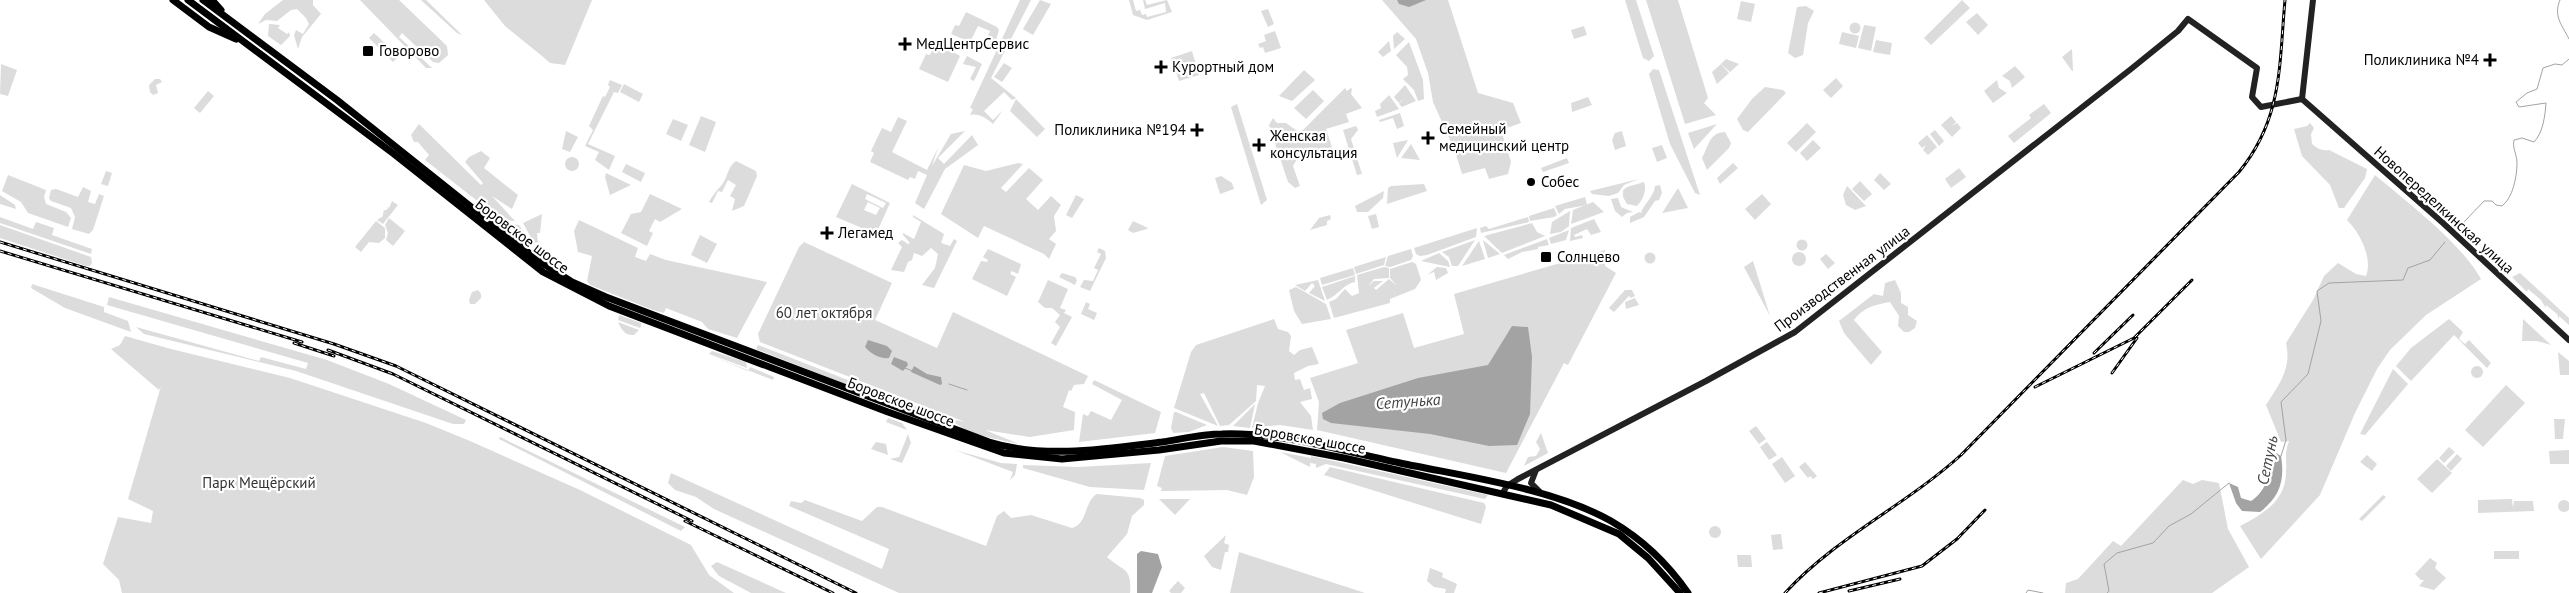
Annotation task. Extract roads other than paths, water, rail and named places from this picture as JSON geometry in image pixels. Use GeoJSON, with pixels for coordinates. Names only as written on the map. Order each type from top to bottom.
{"type":"FeatureCollection","features":[{"type":"Feature","properties":{"kind":"main road"},"geometry":{"type":"LineString","coordinates":[[172,0],[209,27],[248,45]]}},
{"type":"Feature","properties":{"kind":"main road","name":"Боровское шоссе"},"geometry":{"type":"LineString","coordinates":[[188,0],[394,154],[535,267],[561,283],[609,306],[988,450],[1020,456],[1054,459],[1159,450],[1221,441],[1250,441],[1316,452],[1556,506],[1619,534],[1643,553],[1680,593]]}},
{"type":"Feature","properties":{"kind":"main road","name":"Боровское шоссе"},"geometry":{"type":"LineString","coordinates":[[203,0],[337,100],[539,261],[564,278],[606,297],[989,442],[1016,449],[1055,451],[1161,442],[1217,434],[1247,434],[1293,440],[1507,486],[1545,496],[1586,510],[1626,531],[1654,554],[1688,593]]}},
{"type":"Feature","properties":{"kind":"main road"},"geometry":{"type":"LineString","coordinates":[[212,0],[235,24]]}},
{"type":"Feature","properties":{"kind":"main road"},"geometry":{"type":"LineString","coordinates":[[2302,99],[2313,0]]}},
{"type":"Feature","properties":{"kind":"main road","name":"Производственная улица"},"geometry":{"type":"LineString","coordinates":[[1507,486],[1790,335],[2043,138],[2178,30],[2188,19],[2257,68],[2252,97],[2261,107],[2302,99]]}},
{"type":"Feature","properties":{"kind":"main road","name":"Новопеределкинская улица"},"geometry":{"type":"LineString","coordinates":[[2302,99],[2443,223],[2569,340]]}},
{"type":"Feature","properties":{"kind":"main road"},"geometry":{"type":"LineString","coordinates":[[1536,470],[1532,483],[1545,496]]}},
{"type":"Feature","properties":{"kind":"main road"},"geometry":{"type":"LineString","coordinates":[[1502,494],[1507,486]]}},
{"type":"Feature","properties":{"kind":"water"},"geometry":{"type":"Polygon","coordinates":[[[1397,0],[1426,0],[1409,7],[1399,4],[1397,0]]]}},
{"type":"Feature","properties":{"kind":"water"},"geometry":{"type":"Polygon","coordinates":[[[1512,326],[1528,327],[1532,357],[1530,414],[1517,445],[1489,446],[1430,434],[1331,423],[1323,419],[1322,413],[1340,403],[1418,378],[1488,365],[1512,326]]]}},
{"type":"Feature","properties":{"kind":"water"},"geometry":{"type":"Polygon","coordinates":[[[868,340],[887,346],[892,351],[889,358],[879,357],[870,352],[865,347],[868,340]]]}},
{"type":"Feature","properties":{"kind":"water"},"geometry":{"type":"Polygon","coordinates":[[[894,357],[907,362],[908,365],[903,371],[891,364],[894,357]]]}},
{"type":"Feature","properties":{"kind":"water"},"geometry":{"type":"Polygon","coordinates":[[[914,366],[927,374],[941,377],[942,384],[940,385],[911,372],[914,366]]]}},
{"type":"Feature","properties":{"kind":"water"},"geometry":{"type":"Polygon","coordinates":[[[2276,453],[2281,456],[2282,473],[2280,487],[2276,494],[2260,512],[2242,511],[2236,503],[2229,483],[2238,487],[2241,498],[2251,501],[2261,492],[2270,473],[2276,453]]]}},
{"type":"Feature","properties":{"kind":"water"},"geometry":{"type":"Polygon","coordinates":[[[1141,551],[1158,554],[1162,567],[1152,593],[1137,593],[1137,554],[1141,551]]]}},
{"type":"Feature","properties":{"kind":"waterway","name":"Сетунь"},"geometry":{"type":"LineString","coordinates":[[2560,0],[2557,11],[2558,16],[2569,39]]}},
{"type":"Feature","properties":{"kind":"waterway","name":"Сетунь"},"geometry":{"type":"LineString","coordinates":[[2464,222],[2484,201],[2492,201],[2496,205],[2502,206],[2509,198],[2514,186],[2517,168],[2514,140],[2522,138],[2534,142],[2541,129],[2546,103],[2519,107],[2516,102],[2527,93],[2537,89],[2543,68],[2555,64],[2562,65],[2569,59]]}},
{"type":"Feature","properties":{"kind":"waterway","name":"Сетунь"},"geometry":{"type":"LineString","coordinates":[[2281,456],[2286,440],[2281,402],[2308,374],[2321,321],[2317,291],[2329,283],[2403,280],[2408,268],[2430,260],[2445,242]]}},
{"type":"Feature","properties":{"kind":"waterway","name":"Сетунька"},"geometry":{"type":"LineString","coordinates":[[905,368],[913,371]]}},
{"type":"Feature","properties":{"kind":"waterway","name":"Сетунька"},"geometry":{"type":"LineString","coordinates":[[949,384],[967,390]]}},
{"type":"Feature","properties":{"kind":"waterway","name":"Сетунь"},"geometry":{"type":"LineString","coordinates":[[2107,593],[2109,591],[2104,564],[2117,553],[2153,543],[2169,526],[2191,514],[2229,483]]}},
{"type":"Feature","properties":{"kind":"waterway","name":"Сетунь"},"geometry":{"type":"LineString","coordinates":[[2026,593],[2028,590],[2043,593]]}},
{"type":"Feature","properties":{"kind":"railway"},"geometry":{"type":"LineString","coordinates":[[1785,593],[1826,555],[1940,473],[1961,455],[2239,172],[2253,152],[2264,131],[2271,111],[2279,69],[2285,0]]}},
{"type":"Feature","properties":{"kind":"railway"},"geometry":{"type":"LineString","coordinates":[[0,242],[334,344],[396,366],[856,593]]}},
{"type":"Feature","properties":{"kind":"railway"},"geometry":{"type":"LineString","coordinates":[[0,251],[302,342]]}},
{"type":"Feature","properties":{"kind":"railway"},"geometry":{"type":"LineString","coordinates":[[2035,387],[2134,338],[2192,280]]}},
{"type":"Feature","properties":{"kind":"railway"},"geometry":{"type":"LineString","coordinates":[[2094,353],[2133,315]]}},
{"type":"Feature","properties":{"kind":"railway"},"geometry":{"type":"LineString","coordinates":[[2112,373],[2137,338]]}},
{"type":"Feature","properties":{"kind":"railway"},"geometry":{"type":"LineString","coordinates":[[294,343],[334,356]]}},
{"type":"Feature","properties":{"kind":"railway"},"geometry":{"type":"LineString","coordinates":[[328,350],[393,374],[692,521]]}},
{"type":"Feature","properties":{"kind":"railway"},"geometry":{"type":"LineString","coordinates":[[1819,593],[1922,566],[1957,539],[1985,510]]}},
{"type":"Feature","properties":{"kind":"railway"},"geometry":{"type":"LineString","coordinates":[[685,521],[833,593]]}},
{"type":"Feature","properties":{"kind":"railway"},"geometry":{"type":"LineString","coordinates":[[1849,591],[1900,579]]}},
{"type":"Feature","properties":{"kind":"place","name":"МедЦентрСервис"},"geometry":{"type":"Point","coordinates":[905,44]}},
{"type":"Feature","properties":{"kind":"place","name":"Говорово"},"geometry":{"type":"Point","coordinates":[368,51]}},
{"type":"Feature","properties":{"kind":"place","name":"Поликлиника №4"},"geometry":{"type":"Point","coordinates":[2490,60]}},
{"type":"Feature","properties":{"kind":"place","name":"Курортный дом"},"geometry":{"type":"Point","coordinates":[1161,67]}},
{"type":"Feature","properties":{"kind":"place","name":"Поликлиника №194"},"geometry":{"type":"Point","coordinates":[1197,130]}},
{"type":"Feature","properties":{"kind":"place","name":"Семейный медицинский центр"},"geometry":{"type":"Point","coordinates":[1428,138]}},
{"type":"Feature","properties":{"kind":"place","name":"Женская консультация"},"geometry":{"type":"Point","coordinates":[1259,145]}},
{"type":"Feature","properties":{"kind":"place","name":"Собес"},"geometry":{"type":"Point","coordinates":[1531,182]}},
{"type":"Feature","properties":{"kind":"place","name":"Легамед"},"geometry":{"type":"Point","coordinates":[827,233]}},
{"type":"Feature","properties":{"kind":"place","name":"Солнцево"},"geometry":{"type":"Point","coordinates":[1546,257]}},
{"type":"Feature","properties":{"kind":"park label","name":"60 лет октября"},"geometry":{"type":"Point","coordinates":[824,313]}},
{"type":"Feature","properties":{"kind":"park label","name":"Парк Мещёрский"},"geometry":{"type":"Point","coordinates":[259,483]}}]}
